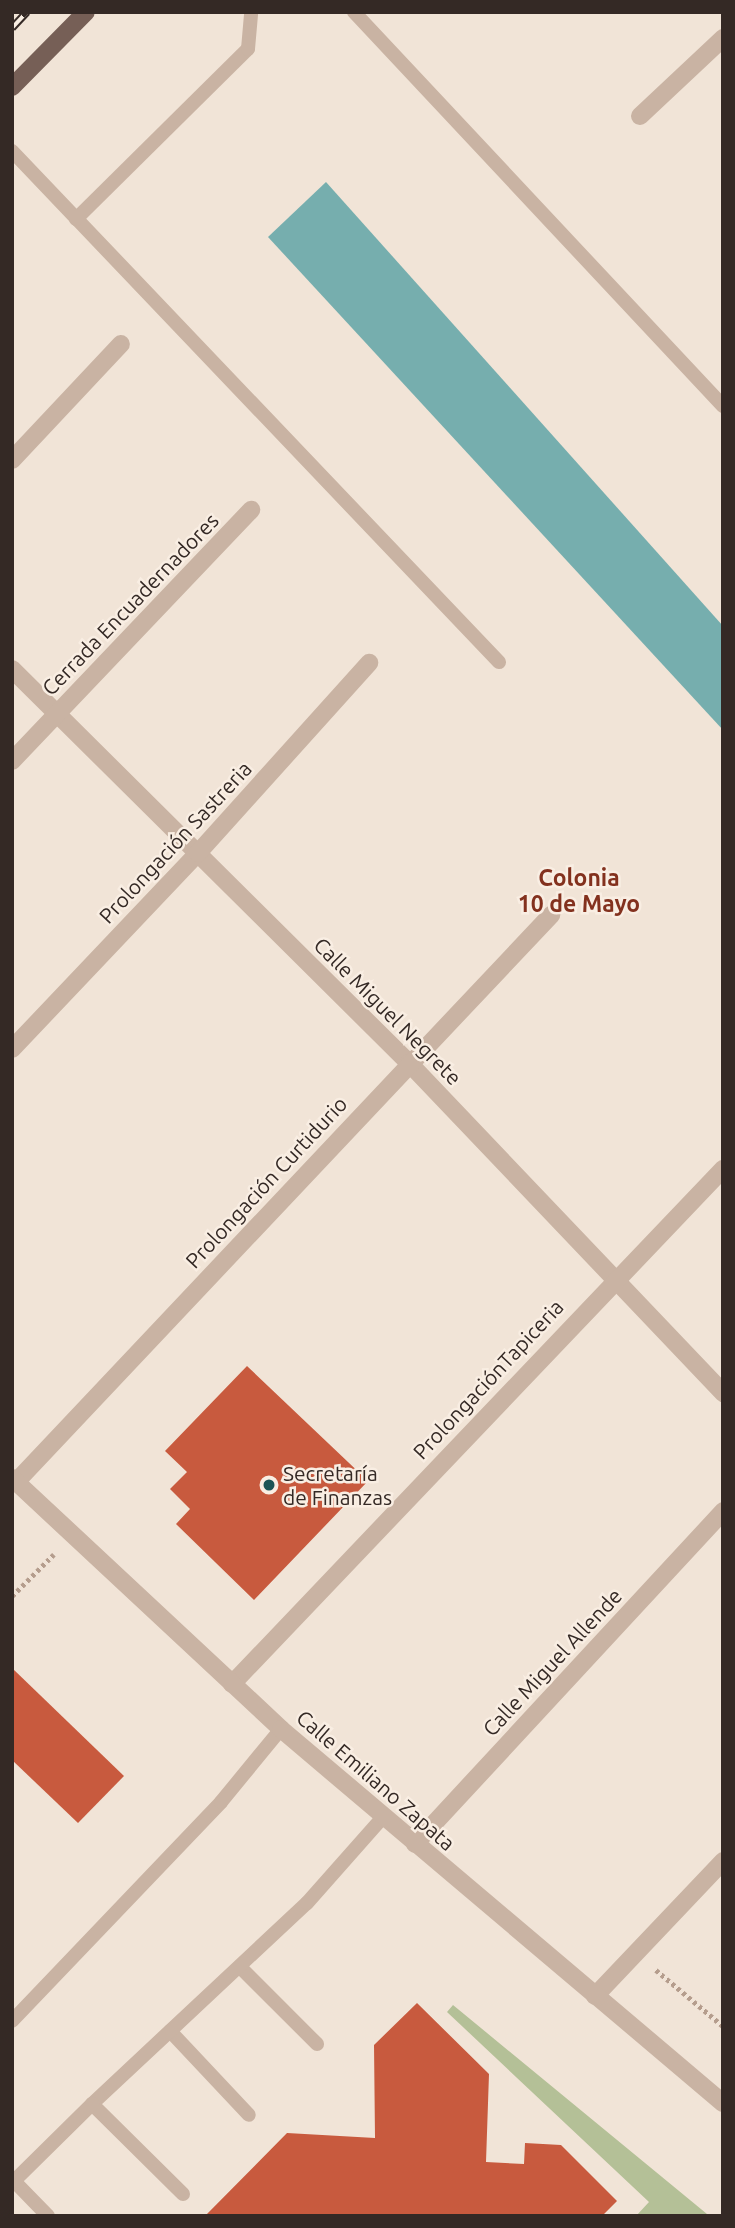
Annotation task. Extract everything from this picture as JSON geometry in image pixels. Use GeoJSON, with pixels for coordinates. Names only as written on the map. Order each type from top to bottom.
{"type":"FeatureCollection","features":[{"type":"Feature","properties":{"kind":"main road"},"geometry":{"type":"LineString","coordinates":[[12,87],[86,12]]}},
{"type":"Feature","properties":{"kind":"street"},"geometry":{"type":"LineString","coordinates":[[640,116],[723,38]]}},
{"type":"Feature","properties":{"kind":"street"},"geometry":{"type":"LineString","coordinates":[[12,460],[121,344]]}},
{"type":"Feature","properties":{"kind":"street","name":"Cerrada Encuadernadores"},"geometry":{"type":"LineString","coordinates":[[12,761],[251,510]]}},
{"type":"Feature","properties":{"kind":"street","name":"Prolongación Sastreria"},"geometry":{"type":"LineString","coordinates":[[12,1049],[198,853],[369,663]]}},
{"type":"Feature","properties":{"kind":"street","name":"Calle Miguel Negrete"},"geometry":{"type":"LineString","coordinates":[[12,669],[409,1063],[723,1393]]}},
{"type":"Feature","properties":{"kind":"street","name":"Prolongación Curtidurio"},"geometry":{"type":"LineString","coordinates":[[14,1480],[551,915]]}},
{"type":"Feature","properties":{"kind":"street","name":"ProlongaciónTapiceria"},"geometry":{"type":"LineString","coordinates":[[232,1684],[613,1280],[723,1169]]}},
{"type":"Feature","properties":{"kind":"street","name":"Calle Emiliano Zapata"},"geometry":{"type":"LineString","coordinates":[[14,1480],[281,1729],[723,2103]]}},
{"type":"Feature","properties":{"kind":"street","name":"Calle Miguel Allende"},"geometry":{"type":"LineString","coordinates":[[415,1844],[723,1511]]}},
{"type":"Feature","properties":{"kind":"street"},"geometry":{"type":"LineString","coordinates":[[595,1996],[723,1861]]}},
{"type":"Feature","properties":{"kind":"lane"},"geometry":{"type":"LineString","coordinates":[[76,219],[248,49],[251,12]]}},
{"type":"Feature","properties":{"kind":"lane"},"geometry":{"type":"LineString","coordinates":[[354,12],[723,406]]}},
{"type":"Feature","properties":{"kind":"lane"},"geometry":{"type":"LineString","coordinates":[[12,151],[499,662]]}},
{"type":"Feature","properties":{"kind":"lane"},"geometry":{"type":"LineString","coordinates":[[12,2021],[221,1802],[281,1729]]}},
{"type":"Feature","properties":{"kind":"lane"},"geometry":{"type":"LineString","coordinates":[[48,2216],[13,2181],[307,1903],[383,1817]]}},
{"type":"Feature","properties":{"kind":"lane"},"geometry":{"type":"LineString","coordinates":[[240,1967],[317,2044]]}},
{"type":"Feature","properties":{"kind":"lane"},"geometry":{"type":"LineString","coordinates":[[170,2031],[249,2115]]}},
{"type":"Feature","properties":{"kind":"lane"},"geometry":{"type":"LineString","coordinates":[[92,2104],[183,2194]]}},
{"type":"Feature","properties":{"kind":"path"},"geometry":{"type":"LineString","coordinates":[[12,1596],[72,1535]]}},
{"type":"Feature","properties":{"kind":"path"},"geometry":{"type":"LineString","coordinates":[[635,1953],[723,2026]]}},
{"type":"Feature","properties":{"kind":"green space"},"geometry":{"type":"Polygon","coordinates":[[[453,2005],[707,2216],[636,2216],[649,2202],[447,2012],[453,2005]]]}},
{"type":"Feature","properties":{"kind":"water"},"geometry":{"type":"Polygon","coordinates":[[[326,182],[723,626],[723,730],[268,237],[326,182]]]}},
{"type":"Feature","properties":{"kind":"building","name":"Secretaría de Finanzas"},"geometry":{"type":"Polygon","coordinates":[[[247,1366],[368,1481],[254,1600],[176,1524],[190,1509],[170,1489],[187,1472],[165,1451],[247,1366]]]}},
{"type":"Feature","properties":{"kind":"building"},"geometry":{"type":"Polygon","coordinates":[[[12,1668],[124,1776],[78,1823],[12,1760],[12,1668]]]}},
{"type":"Feature","properties":{"kind":"building"},"geometry":{"type":"Polygon","coordinates":[[[417,2003],[489,2074],[486,2162],[524,2164],[525,2143],[561,2145],[617,2201],[602,2216],[205,2216],[287,2133],[375,2138],[374,2045],[417,2003]]]}},
{"type":"Feature","properties":{"kind":"railway"},"geometry":{"type":"LineString","coordinates":[[12,28],[27,12]]}},
{"type":"Feature","properties":{"kind":"place","name":"Secretaría de Finanzas"},"geometry":{"type":"Point","coordinates":[269,1485]}},
{"type":"Feature","properties":{"kind":"district","name":"Colonia 10 de Mayo"},"geometry":{"type":"Point","coordinates":[579,891]}}]}
